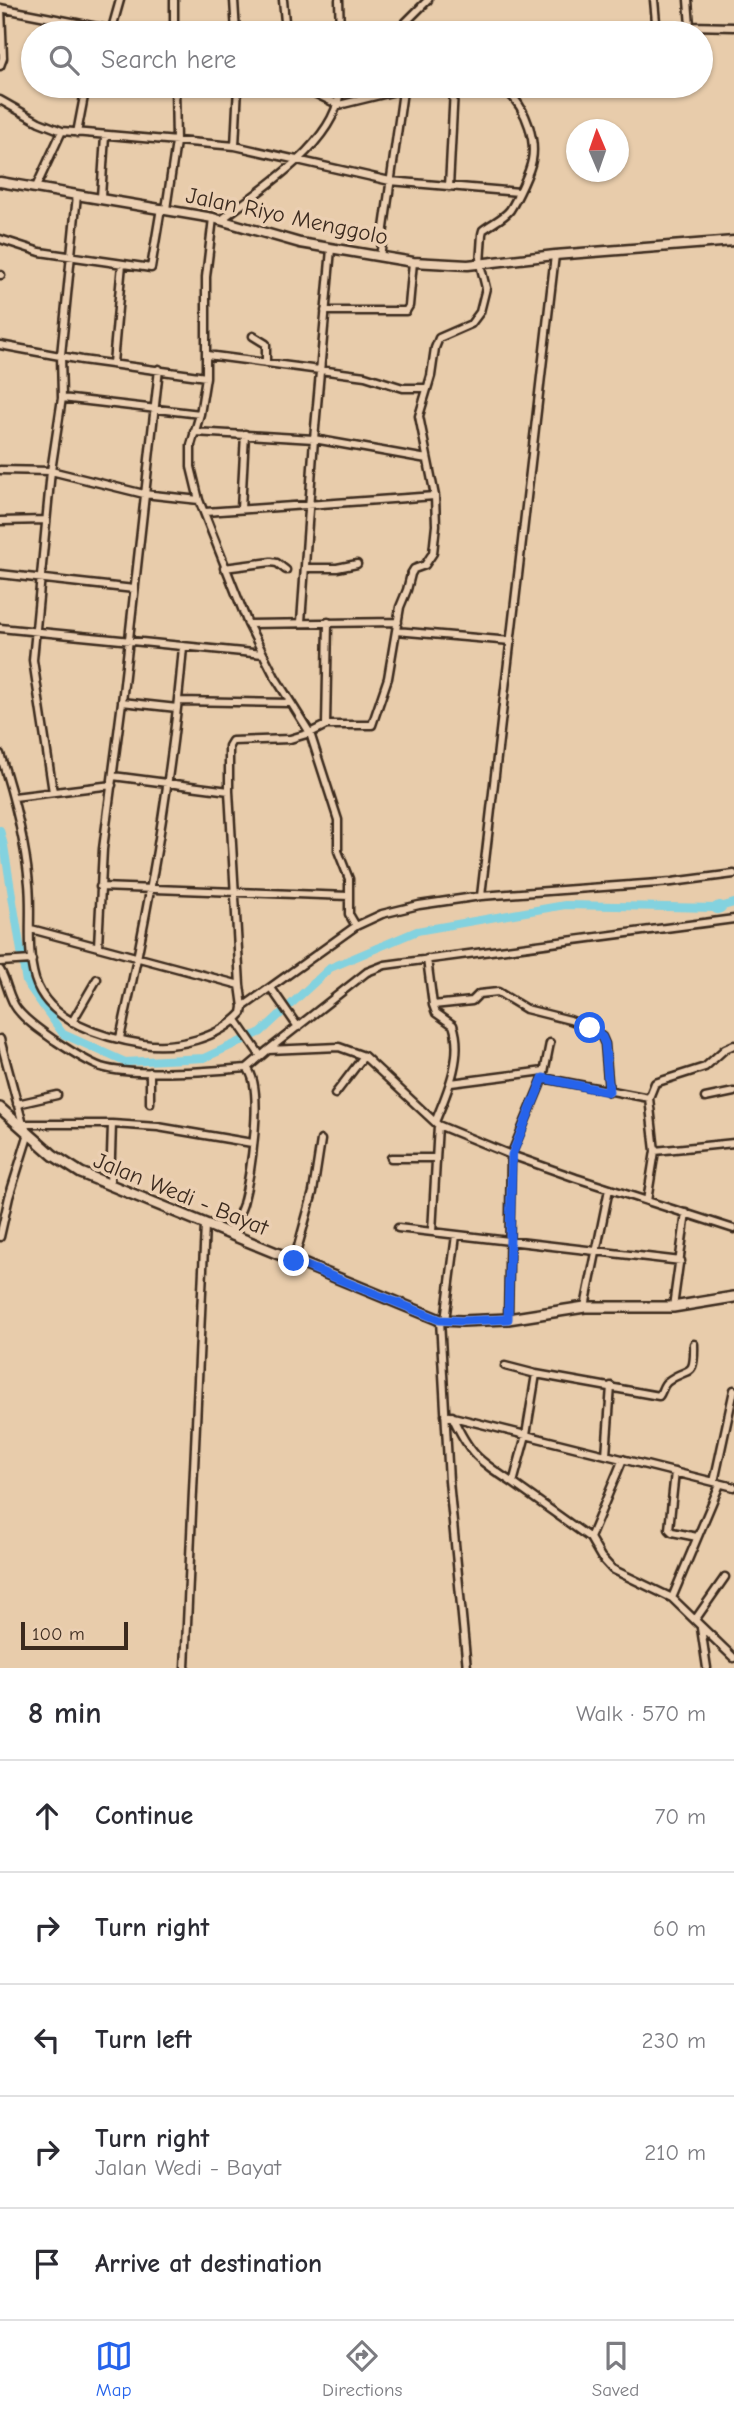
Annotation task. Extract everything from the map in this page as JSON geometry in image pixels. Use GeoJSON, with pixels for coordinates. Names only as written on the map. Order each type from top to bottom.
{"type":"FeatureCollection","features":[{"type":"Feature","properties":{"kind":"main road","name":"Jalan Wedi - Bayat"},"geometry":{"type":"LineString","coordinates":[[0,1108],[68,1166],[110,1186],[442,1320],[508,1319],[585,1307],[673,1307],[734,1297]]}},
{"type":"Feature","properties":{"kind":"street"},"geometry":{"type":"LineString","coordinates":[[114,21],[120,0]]}},
{"type":"Feature","properties":{"kind":"street"},"geometry":{"type":"LineString","coordinates":[[174,0],[174,21]]}},
{"type":"Feature","properties":{"kind":"street"},"geometry":{"type":"LineString","coordinates":[[234,0],[235,21]]}},
{"type":"Feature","properties":{"kind":"street"},"geometry":{"type":"LineString","coordinates":[[283,0],[285,21]]}},
{"type":"Feature","properties":{"kind":"street"},"geometry":{"type":"LineString","coordinates":[[340,0],[340,21]]}},
{"type":"Feature","properties":{"kind":"street"},"geometry":{"type":"LineString","coordinates":[[407,21],[428,0]]}},
{"type":"Feature","properties":{"kind":"street"},"geometry":{"type":"LineString","coordinates":[[654,0],[656,21]]}},
{"type":"Feature","properties":{"kind":"street"},"geometry":{"type":"LineString","coordinates":[[688,0],[690,21]]}},
{"type":"Feature","properties":{"kind":"street"},"geometry":{"type":"LineString","coordinates":[[0,66],[3,58],[0,8],[63,21]]}},
{"type":"Feature","properties":{"kind":"street"},"geometry":{"type":"LineString","coordinates":[[713,27],[734,27]]}},
{"type":"Feature","properties":{"kind":"street"},"geometry":{"type":"LineString","coordinates":[[77,133],[84,98]]}},
{"type":"Feature","properties":{"kind":"street"},"geometry":{"type":"LineString","coordinates":[[0,239],[40,252],[152,267],[176,142],[175,98]]}},
{"type":"Feature","properties":{"kind":"street"},"geometry":{"type":"LineString","coordinates":[[235,146],[237,98]]}},
{"type":"Feature","properties":{"kind":"street"},"geometry":{"type":"LineString","coordinates":[[325,98],[337,104],[361,98]]}},
{"type":"Feature","properties":{"kind":"street"},"geometry":{"type":"LineString","coordinates":[[340,98],[328,127],[296,160],[217,219],[206,277],[206,377],[190,460],[199,500],[247,624],[310,733],[338,820],[338,851],[349,879],[349,914],[356,926]]}},
{"type":"Feature","properties":{"kind":"street"},"geometry":{"type":"LineString","coordinates":[[380,257],[397,98]]}},
{"type":"Feature","properties":{"kind":"street"},"geometry":{"type":"LineString","coordinates":[[449,187],[454,98]]}},
{"type":"Feature","properties":{"kind":"street"},"geometry":{"type":"LineString","coordinates":[[0,754],[14,797],[24,844],[31,929],[30,960],[36,982],[55,1011],[72,1022],[150,1045],[193,1040],[237,1022],[243,1007],[229,791],[231,742],[290,739],[326,725],[374,723],[390,668],[398,622],[412,571],[425,565],[432,555],[436,525],[435,496],[419,416],[439,338],[471,324],[480,312],[486,288],[480,264],[483,230],[506,215],[532,162],[532,144],[527,124],[515,98]]}},
{"type":"Feature","properties":{"kind":"street"},"geometry":{"type":"LineString","coordinates":[[0,100],[39,122],[62,131],[235,146],[390,181],[519,192]]}},
{"type":"Feature","properties":{"kind":"street"},"geometry":{"type":"LineString","coordinates":[[36,187],[62,131]]}},
{"type":"Feature","properties":{"kind":"street"},"geometry":{"type":"LineString","coordinates":[[102,197],[105,136]]}},
{"type":"Feature","properties":{"kind":"street","name":"Jalan Riyo Menggolo"},"geometry":{"type":"LineString","coordinates":[[0,181],[217,219],[289,240],[413,262],[480,264],[555,255],[734,241]]}},
{"type":"Feature","properties":{"kind":"street"},"geometry":{"type":"LineString","coordinates":[[52,792],[34,671],[35,631],[61,398],[61,355],[77,195]]}},
{"type":"Feature","properties":{"kind":"street"},"geometry":{"type":"LineString","coordinates":[[301,622],[331,249]]}},
{"type":"Feature","properties":{"kind":"street"},"geometry":{"type":"LineString","coordinates":[[481,896],[555,255]]}},
{"type":"Feature","properties":{"kind":"street"},"geometry":{"type":"LineString","coordinates":[[325,311],[406,311],[409,306],[413,262]]}},
{"type":"Feature","properties":{"kind":"street"},"geometry":{"type":"LineString","coordinates":[[113,363],[122,264]]}},
{"type":"Feature","properties":{"kind":"street"},"geometry":{"type":"LineString","coordinates":[[253,336],[265,344],[266,363]]}},
{"type":"Feature","properties":{"kind":"street"},"geometry":{"type":"LineString","coordinates":[[0,345],[82,360],[206,377]]}},
{"type":"Feature","properties":{"kind":"street"},"geometry":{"type":"LineString","coordinates":[[207,355],[321,369],[374,378],[402,388],[427,388]]}},
{"type":"Feature","properties":{"kind":"street"},"geometry":{"type":"LineString","coordinates":[[97,946],[100,887],[159,369]]}},
{"type":"Feature","properties":{"kind":"street"},"geometry":{"type":"LineString","coordinates":[[61,398],[200,414]]}},
{"type":"Feature","properties":{"kind":"street"},"geometry":{"type":"LineString","coordinates":[[194,432],[314,439],[426,459]]}},
{"type":"Feature","properties":{"kind":"street"},"geometry":{"type":"LineString","coordinates":[[241,509],[245,434]]}},
{"type":"Feature","properties":{"kind":"street"},"geometry":{"type":"LineString","coordinates":[[0,470],[51,471],[144,494],[199,500]]}},
{"type":"Feature","properties":{"kind":"street"},"geometry":{"type":"LineString","coordinates":[[205,512],[435,496]]}},
{"type":"Feature","properties":{"kind":"street"},"geometry":{"type":"LineString","coordinates":[[0,521],[47,520]]}},
{"type":"Feature","properties":{"kind":"street"},"geometry":{"type":"LineString","coordinates":[[224,568],[271,562],[286,570]]}},
{"type":"Feature","properties":{"kind":"street"},"geometry":{"type":"LineString","coordinates":[[305,568],[337,568],[357,564]]}},
{"type":"Feature","properties":{"kind":"street"},"geometry":{"type":"LineString","coordinates":[[0,574],[134,589]]}},
{"type":"Feature","properties":{"kind":"street"},"geometry":{"type":"LineString","coordinates":[[326,725],[328,622]]}},
{"type":"Feature","properties":{"kind":"street"},"geometry":{"type":"LineString","coordinates":[[247,624],[398,622]]}},
{"type":"Feature","properties":{"kind":"street"},"geometry":{"type":"LineString","coordinates":[[0,628],[263,654]]}},
{"type":"Feature","properties":{"kind":"street"},"geometry":{"type":"LineString","coordinates":[[396,631],[510,641]]}},
{"type":"Feature","properties":{"kind":"street"},"geometry":{"type":"LineString","coordinates":[[120,1038],[138,959],[169,785],[183,647]]}},
{"type":"Feature","properties":{"kind":"street"},"geometry":{"type":"LineString","coordinates":[[122,702],[178,705],[291,703]]}},
{"type":"Feature","properties":{"kind":"street"},"geometry":{"type":"LineString","coordinates":[[113,776],[229,791]]}},
{"type":"Feature","properties":{"kind":"street"},"geometry":{"type":"LineString","coordinates":[[14,797],[112,785]]}},
{"type":"Feature","properties":{"kind":"street"},"geometry":{"type":"LineString","coordinates":[[243,1007],[272,989],[356,926],[395,911],[481,896],[672,883],[734,874]]}},
{"type":"Feature","properties":{"kind":"street"},"geometry":{"type":"LineString","coordinates":[[100,887],[349,896]]}},
{"type":"Feature","properties":{"kind":"street"},"geometry":{"type":"LineString","coordinates":[[0,970],[18,1011],[67,1049],[103,1067],[150,1072],[247,1068],[259,1054],[268,1050],[376,968],[392,963],[734,919]]}},
{"type":"Feature","properties":{"kind":"street"},"geometry":{"type":"LineString","coordinates":[[31,929],[240,985]]}},
{"type":"Feature","properties":{"kind":"street"},"geometry":{"type":"LineString","coordinates":[[427,959],[436,1013],[455,1027],[451,1083],[436,1123],[432,1232]]}},
{"type":"Feature","properties":{"kind":"street"},"geometry":{"type":"LineString","coordinates":[[2,962],[30,960]]}},
{"type":"Feature","properties":{"kind":"street"},"geometry":{"type":"LineString","coordinates":[[72,1022],[97,979]]}},
{"type":"Feature","properties":{"kind":"street"},"geometry":{"type":"LineString","coordinates":[[272,989],[298,1026]]}},
{"type":"Feature","properties":{"kind":"street"},"geometry":{"type":"LineString","coordinates":[[433,1005],[472,1001],[479,994],[498,992],[526,1009],[590,1028],[602,1037],[605,1044],[609,1092]]}},
{"type":"Feature","properties":{"kind":"street"},"geometry":{"type":"LineString","coordinates":[[237,1022],[259,1054]]}},
{"type":"Feature","properties":{"kind":"street"},"geometry":{"type":"LineString","coordinates":[[0,1039],[26,1129],[0,1237]]}},
{"type":"Feature","properties":{"kind":"street"},"geometry":{"type":"LineString","coordinates":[[508,1319],[512,1155],[543,1075],[550,1043]]}},
{"type":"Feature","properties":{"kind":"street"},"geometry":{"type":"LineString","coordinates":[[648,1201],[655,1151],[649,1098],[655,1083],[705,1067],[724,1049],[734,1045]]}},
{"type":"Feature","properties":{"kind":"street"},"geometry":{"type":"LineString","coordinates":[[268,1050],[339,1047],[363,1056],[436,1123],[512,1155],[734,1229]]}},
{"type":"Feature","properties":{"kind":"street"},"geometry":{"type":"LineString","coordinates":[[335,1094],[363,1056]]}},
{"type":"Feature","properties":{"kind":"street"},"geometry":{"type":"LineString","coordinates":[[229,1234],[244,1200],[256,1121],[253,1077],[247,1068]]}},
{"type":"Feature","properties":{"kind":"street"},"geometry":{"type":"LineString","coordinates":[[150,1072],[150,1104]]}},
{"type":"Feature","properties":{"kind":"street"},"geometry":{"type":"LineString","coordinates":[[451,1083],[543,1075],[609,1092],[649,1098]]}},
{"type":"Feature","properties":{"kind":"street"},"geometry":{"type":"LineString","coordinates":[[705,1098],[734,1092]]}},
{"type":"Feature","properties":{"kind":"street"},"geometry":{"type":"LineString","coordinates":[[17,1104],[57,1095]]}},
{"type":"Feature","properties":{"kind":"street"},"geometry":{"type":"LineString","coordinates":[[26,1129],[112,1124],[158,1127],[252,1143]]}},
{"type":"Feature","properties":{"kind":"street"},"geometry":{"type":"LineString","coordinates":[[110,1186],[112,1124]]}},
{"type":"Feature","properties":{"kind":"street"},"geometry":{"type":"LineString","coordinates":[[294,1261],[313,1192],[321,1140]]}},
{"type":"Feature","properties":{"kind":"street"},"geometry":{"type":"LineString","coordinates":[[655,1151],[734,1143]]}},
{"type":"Feature","properties":{"kind":"street"},"geometry":{"type":"LineString","coordinates":[[391,1158],[435,1158]]}},
{"type":"Feature","properties":{"kind":"street"},"geometry":{"type":"LineString","coordinates":[[585,1307],[609,1189]]}},
{"type":"Feature","properties":{"kind":"street"},"geometry":{"type":"LineString","coordinates":[[673,1307],[686,1213]]}},
{"type":"Feature","properties":{"kind":"street"},"geometry":{"type":"LineString","coordinates":[[185,1668],[205,1225]]}},
{"type":"Feature","properties":{"kind":"street"},"geometry":{"type":"LineString","coordinates":[[398,1228],[681,1261]]}},
{"type":"Feature","properties":{"kind":"street"},"geometry":{"type":"LineString","coordinates":[[456,1235],[442,1320],[449,1415],[449,1481],[467,1668]]}},
{"type":"Feature","properties":{"kind":"street"},"geometry":{"type":"LineString","coordinates":[[505,1366],[659,1396],[666,1382],[692,1368],[695,1361],[694,1344]]}},
{"type":"Feature","properties":{"kind":"street"},"geometry":{"type":"LineString","coordinates":[[513,1483],[526,1435],[536,1374]]}},
{"type":"Feature","properties":{"kind":"street"},"geometry":{"type":"LineString","coordinates":[[606,1455],[611,1386]]}},
{"type":"Feature","properties":{"kind":"street"},"geometry":{"type":"LineString","coordinates":[[671,1598],[717,1483],[734,1390]]}},
{"type":"Feature","properties":{"kind":"street"},"geometry":{"type":"LineString","coordinates":[[449,1415],[734,1487]]}},
{"type":"Feature","properties":{"kind":"street"},"geometry":{"type":"LineString","coordinates":[[449,1415],[469,1450],[486,1465],[590,1538],[612,1569],[671,1598],[734,1658]]}},
{"type":"Feature","properties":{"kind":"street"},"geometry":{"type":"LineString","coordinates":[[590,1538],[623,1459]]}},
{"type":"Feature","properties":{"kind":"street"},"geometry":{"type":"LineString","coordinates":[[675,1472],[668,1527],[672,1532],[697,1537]]}},
{"type":"Feature","properties":{"kind":"street"},"geometry":{"type":"LineString","coordinates":[[695,1620],[725,1577]]}},
{"type":"Feature","properties":{"kind":"street"},"geometry":{"type":"LineString","coordinates":[[701,1627],[707,1668]]}},
{"type":"Feature","properties":{"kind":"waterway"},"geometry":{"type":"LineString","coordinates":[[0,830],[26,982],[63,1034],[125,1062],[204,1058],[261,1032],[330,968],[417,931],[565,905],[717,908]]}},
{"type":"Feature","properties":{"kind":"waterway"},"geometry":{"type":"LineString","coordinates":[[720,907],[734,903]]}},
{"type":"Feature","properties":{"kind":"route"},"geometry":{"type":"LineString","coordinates":[[294,1261],[440,1320],[508,1319],[512,1155],[543,1078],[609,1092],[605,1044],[602,1037],[590,1028]]}}]}
